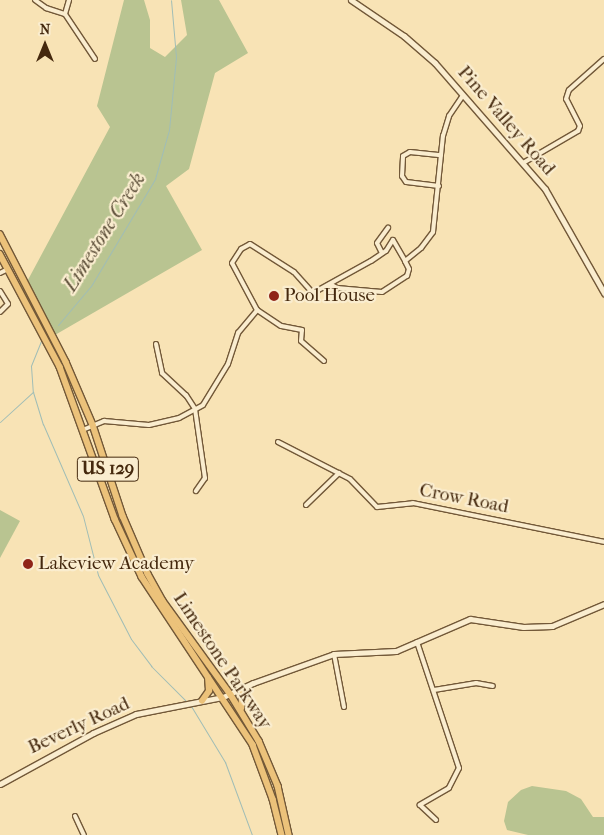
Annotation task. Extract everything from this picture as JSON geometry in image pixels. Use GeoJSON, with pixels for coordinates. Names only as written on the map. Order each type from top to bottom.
{"type":"FeatureCollection","features":[{"type":"Feature","properties":{"kind":"main road","name":"Limestone Parkway"},"geometry":{"type":"LineString","coordinates":[[0,234],[50,327],[93,425],[123,516],[148,574],[163,601],[231,695],[259,741],[278,786],[289,835]]}},
{"type":"Feature","properties":{"kind":"main road","name":"Limestone Parkway"},"geometry":{"type":"LineString","coordinates":[[0,254],[60,367],[85,429],[115,519],[142,577],[224,697],[262,766],[282,835]]}},
{"type":"Feature","properties":{"kind":"main road"},"geometry":{"type":"LineString","coordinates":[[8,269],[17,264]]}},
{"type":"Feature","properties":{"kind":"main road"},"geometry":{"type":"LineString","coordinates":[[202,701],[210,687],[206,673]]}},
{"type":"Feature","properties":{"kind":"main road"},"geometry":{"type":"LineString","coordinates":[[241,711],[243,688]]}},
{"type":"Feature","properties":{"kind":"street"},"geometry":{"type":"LineString","coordinates":[[35,0],[46,8],[65,14],[95,59]]}},
{"type":"Feature","properties":{"kind":"street"},"geometry":{"type":"LineString","coordinates":[[65,14],[70,0]]}},
{"type":"Feature","properties":{"kind":"street","name":"Pine Valley Road"},"geometry":{"type":"LineString","coordinates":[[351,0],[429,57],[523,163],[555,202],[604,293]]}},
{"type":"Feature","properties":{"kind":"street"},"geometry":{"type":"LineString","coordinates":[[523,163],[578,131],[580,126],[566,99],[569,90],[604,59]]}},
{"type":"Feature","properties":{"kind":"street"},"geometry":{"type":"LineString","coordinates":[[405,261],[421,248],[433,232],[441,155],[449,116],[463,96]]}},
{"type":"Feature","properties":{"kind":"street"},"geometry":{"type":"LineString","coordinates":[[439,186],[406,182],[402,176],[403,156],[410,152],[441,155]]}},
{"type":"Feature","properties":{"kind":"street"},"geometry":{"type":"LineString","coordinates":[[382,253],[377,242],[388,228]]}},
{"type":"Feature","properties":{"kind":"street"},"geometry":{"type":"LineString","coordinates":[[324,361],[301,340],[302,330],[281,326],[257,310],[232,263],[241,249],[250,244],[294,272],[313,293],[382,253],[393,240],[409,269],[408,276],[382,292],[337,288],[330,284]]}},
{"type":"Feature","properties":{"kind":"street"},"geometry":{"type":"LineString","coordinates":[[0,273],[8,269]]}},
{"type":"Feature","properties":{"kind":"street"},"geometry":{"type":"LineString","coordinates":[[0,292],[8,304],[0,312]]}},
{"type":"Feature","properties":{"kind":"street"},"geometry":{"type":"LineString","coordinates":[[85,429],[104,421],[149,424],[179,418],[203,404],[228,364],[238,333],[257,310]]}},
{"type":"Feature","properties":{"kind":"street"},"geometry":{"type":"LineString","coordinates":[[156,344],[162,373],[186,395],[195,409],[205,478],[196,491]]}},
{"type":"Feature","properties":{"kind":"street","name":"Crow Road"},"geometry":{"type":"LineString","coordinates":[[278,442],[339,472],[377,507],[408,503],[604,542]]}},
{"type":"Feature","properties":{"kind":"street"},"geometry":{"type":"LineString","coordinates":[[306,505],[339,472]]}},
{"type":"Feature","properties":{"kind":"street","name":"Beverly Road"},"geometry":{"type":"LineString","coordinates":[[0,784],[93,733],[136,714],[231,695],[243,688],[334,654],[391,651],[464,620],[541,627],[564,622],[604,604]]}},
{"type":"Feature","properties":{"kind":"street"},"geometry":{"type":"LineString","coordinates":[[416,642],[434,690],[459,768],[449,788],[420,805],[436,820]]}},
{"type":"Feature","properties":{"kind":"street"},"geometry":{"type":"LineString","coordinates":[[334,654],[344,707]]}},
{"type":"Feature","properties":{"kind":"street"},"geometry":{"type":"LineString","coordinates":[[434,690],[476,683],[493,686]]}},
{"type":"Feature","properties":{"kind":"street"},"geometry":{"type":"LineString","coordinates":[[75,816],[84,835]]}},
{"type":"Feature","properties":{"kind":"green space"},"geometry":{"type":"Polygon","coordinates":[[[124,0],[144,0],[150,20],[150,48],[165,57],[187,35],[181,0],[219,0],[248,53],[215,73],[189,169],[166,186],[202,250],[48,339],[22,291],[110,127],[97,106],[124,0]]]}},
{"type":"Feature","properties":{"kind":"green space"},"geometry":{"type":"Polygon","coordinates":[[[0,510],[20,521],[0,558],[0,510]]]}},
{"type":"Feature","properties":{"kind":"green space"},"geometry":{"type":"Polygon","coordinates":[[[532,786],[566,791],[581,799],[593,817],[604,817],[604,835],[528,835],[507,830],[504,821],[508,802],[521,790],[532,786]]]}},
{"type":"Feature","properties":{"kind":"waterway","name":"Limestone Creek"},"geometry":{"type":"LineString","coordinates":[[58,325],[91,286],[155,179],[169,130],[176,57],[171,0]]}},
{"type":"Feature","properties":{"kind":"waterway"},"geometry":{"type":"LineString","coordinates":[[41,341],[31,366],[33,392],[43,424],[83,516],[98,575],[131,639],[151,666],[186,701]]}},
{"type":"Feature","properties":{"kind":"waterway","name":"Limestone Creek"},"geometry":{"type":"LineString","coordinates":[[0,422],[33,392]]}},
{"type":"Feature","properties":{"kind":"waterway"},"geometry":{"type":"LineString","coordinates":[[191,706],[225,762],[252,835]]}},
{"type":"Feature","properties":{"kind":"place","name":"Pool House"},"geometry":{"type":"Point","coordinates":[274,296]}},
{"type":"Feature","properties":{"kind":"place","name":"Lakeview Academy"},"geometry":{"type":"Point","coordinates":[28,564]}}]}
